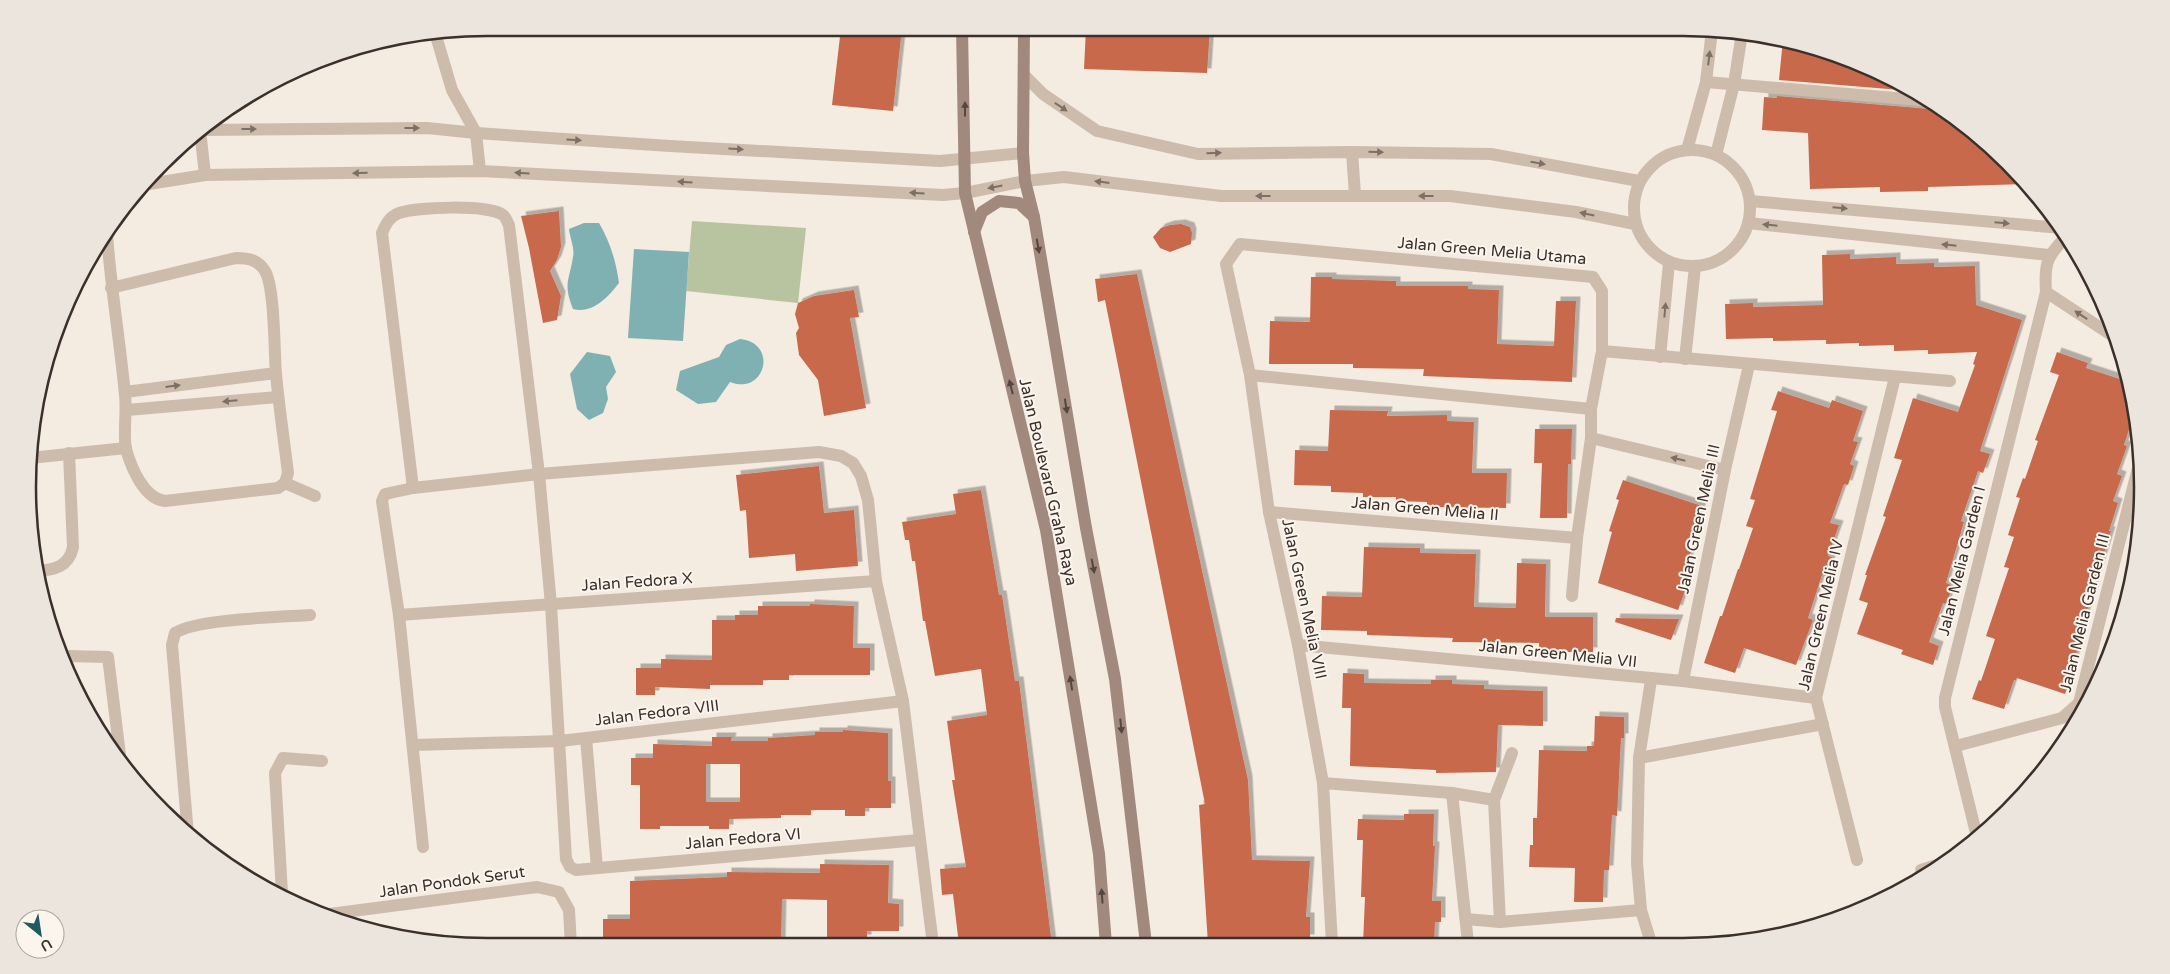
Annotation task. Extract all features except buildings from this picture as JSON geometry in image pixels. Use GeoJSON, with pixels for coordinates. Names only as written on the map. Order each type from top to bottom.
{"type":"FeatureCollection","features":[{"type":"Feature","properties":{"kind":"main road","name":"Jalan Boulevard Graha Raya"},"geometry":{"type":"LineString","coordinates":[[962,36],[965,193],[1046,530],[1099,854],[1106,938]]}},
{"type":"Feature","properties":{"kind":"main road","name":"Jalan Boulevard Graha Raya"},"geometry":{"type":"LineString","coordinates":[[1024,36],[1023,153],[1025,181],[1034,217],[1086,528],[1115,679],[1145,938]]}},
{"type":"Feature","properties":{"kind":"main road"},"geometry":{"type":"LineString","coordinates":[[974,232],[982,212],[999,201],[1019,203],[1034,217]]}},
{"type":"Feature","properties":{"kind":"street"},"geometry":{"type":"LineString","coordinates":[[1687,150],[1706,82],[1711,37]]}},
{"type":"Feature","properties":{"kind":"street"},"geometry":{"type":"LineString","coordinates":[[437,39],[452,90],[476,134],[480,171]]}},
{"type":"Feature","properties":{"kind":"street"},"geometry":{"type":"LineString","coordinates":[[1716,155],[1734,84],[1741,40]]}},
{"type":"Feature","properties":{"kind":"street"},"geometry":{"type":"LineString","coordinates":[[1024,76],[1043,94],[1097,131],[1198,154],[1352,152],[1491,154],[1639,181]]}},
{"type":"Feature","properties":{"kind":"street"},"geometry":{"type":"LineString","coordinates":[[1706,82],[1912,99]]}},
{"type":"Feature","properties":{"kind":"street"},"geometry":{"type":"LineString","coordinates":[[212,130],[427,128],[476,134],[940,161],[1023,153]]}},
{"type":"Feature","properties":{"kind":"street"},"geometry":{"type":"LineString","coordinates":[[201,139],[206,175]]}},
{"type":"Feature","properties":{"kind":"street"},"geometry":{"type":"LineString","coordinates":[[1687,150],[1702,150],[1729,162],[1739,173],[1746,186],[1750,201],[1748,223],[1741,240],[1728,254],[1713,263],[1695,267],[1669,263],[1657,256],[1640,237],[1632,210],[1634,195],[1639,181],[1648,169],[1659,159],[1672,153],[1687,150]]}},
{"type":"Feature","properties":{"kind":"street"},"geometry":{"type":"LineString","coordinates":[[1352,152],[1355,196]]}},
{"type":"Feature","properties":{"kind":"street"},"geometry":{"type":"LineString","coordinates":[[154,183],[206,175],[480,171],[943,195],[965,193],[1025,181],[1064,177],[1221,196],[1450,196],[1576,212],[1635,224]]}},
{"type":"Feature","properties":{"kind":"street"},"geometry":{"type":"LineString","coordinates":[[1750,201],[2051,227]]}},
{"type":"Feature","properties":{"kind":"street"},"geometry":{"type":"LineString","coordinates":[[413,488],[382,233],[386,221],[399,213],[449,207],[492,210],[504,216],[509,225],[539,474],[551,605],[560,741]]}},
{"type":"Feature","properties":{"kind":"street"},"geometry":{"type":"LineString","coordinates":[[1748,223],[2049,255],[2060,241]]}},
{"type":"Feature","properties":{"kind":"street"},"geometry":{"type":"LineString","coordinates":[[108,244],[111,288],[127,410],[126,448],[146,492],[157,500],[278,488],[284,483],[288,473],[278,397],[271,289],[266,272],[258,262],[248,258],[236,258],[111,288]]}},
{"type":"Feature","properties":{"kind":"street","name":"Jalan Green Melia Utama"},"geometry":{"type":"LineString","coordinates":[[1226,264],[1240,244],[1593,277],[1602,291],[1602,351],[1591,409],[1591,438],[1577,538],[1572,596]]}},
{"type":"Feature","properties":{"kind":"street","name":"Jalan Melia Garden I"},"geometry":{"type":"LineString","coordinates":[[1975,830],[1945,707],[1947,687],[2046,292],[2045,272],[2049,255]]}},
{"type":"Feature","properties":{"kind":"street"},"geometry":{"type":"LineString","coordinates":[[1660,357],[1669,263]]}},
{"type":"Feature","properties":{"kind":"street","name":"Jalan Green Melia VIII"},"geometry":{"type":"LineString","coordinates":[[1226,264],[1250,375],[1269,512],[1298,645],[1323,783],[1332,938]]}},
{"type":"Feature","properties":{"kind":"street"},"geometry":{"type":"LineString","coordinates":[[1685,359],[1695,267]]}},
{"type":"Feature","properties":{"kind":"street"},"geometry":{"type":"LineString","coordinates":[[2046,292],[2106,331]]}},
{"type":"Feature","properties":{"kind":"street"},"geometry":{"type":"LineString","coordinates":[[1602,351],[1950,381]]}},
{"type":"Feature","properties":{"kind":"street","name":"Jalan Green Melia III"},"geometry":{"type":"LineString","coordinates":[[1682,681],[1725,470],[1749,364]]}},
{"type":"Feature","properties":{"kind":"street"},"geometry":{"type":"LineString","coordinates":[[125,392],[276,373]]}},
{"type":"Feature","properties":{"kind":"street"},"geometry":{"type":"LineString","coordinates":[[1250,375],[1591,409]]}},
{"type":"Feature","properties":{"kind":"street","name":"Jalan Green Melia IV"},"geometry":{"type":"LineString","coordinates":[[1857,860],[1816,698],[1896,377]]}},
{"type":"Feature","properties":{"kind":"street"},"geometry":{"type":"LineString","coordinates":[[127,410],[278,397]]}},
{"type":"Feature","properties":{"kind":"street"},"geometry":{"type":"LineString","coordinates":[[1591,438],[1725,470]]}},
{"type":"Feature","properties":{"kind":"street"},"geometry":{"type":"LineString","coordinates":[[37,457],[126,448]]}},
{"type":"Feature","properties":{"kind":"street"},"geometry":{"type":"LineString","coordinates":[[423,847],[399,615],[382,501],[385,494],[413,488],[539,474],[819,452],[841,456],[853,463],[861,476],[868,500],[876,581],[903,701],[932,938]]}},
{"type":"Feature","properties":{"kind":"street"},"geometry":{"type":"LineString","coordinates":[[44,570],[59,567],[72,555],[70,453]]}},
{"type":"Feature","properties":{"kind":"street"},"geometry":{"type":"LineString","coordinates":[[284,483],[315,496]]}},
{"type":"Feature","properties":{"kind":"street","name":"Jalan Melia Garden III"},"geometry":{"type":"LineString","coordinates":[[2080,699],[2134,484]]}},
{"type":"Feature","properties":{"kind":"street","name":"Jalan Green Melia II"},"geometry":{"type":"LineString","coordinates":[[1269,512],[1577,538]]}},
{"type":"Feature","properties":{"kind":"street","name":"Jalan Fedora X"},"geometry":{"type":"LineString","coordinates":[[399,615],[876,581]]}},
{"type":"Feature","properties":{"kind":"street"},"geometry":{"type":"LineString","coordinates":[[187,823],[172,645],[174,633],[182,628],[201,624],[310,615]]}},
{"type":"Feature","properties":{"kind":"street","name":"Jalan Green Melia VII"},"geometry":{"type":"LineString","coordinates":[[1298,645],[1652,680],[1682,681],[1816,698]]}},
{"type":"Feature","properties":{"kind":"street"},"geometry":{"type":"LineString","coordinates":[[70,656],[108,657],[119,747]]}},
{"type":"Feature","properties":{"kind":"street"},"geometry":{"type":"LineString","coordinates":[[1649,938],[1641,910],[1637,864],[1639,758],[1652,680]]}},
{"type":"Feature","properties":{"kind":"street","name":"Jalan Fedora VIII"},"geometry":{"type":"LineString","coordinates":[[413,745],[560,741],[903,701]]}},
{"type":"Feature","properties":{"kind":"street","name":"Jalan Melia Garden III"},"geometry":{"type":"LineString","coordinates":[[1956,746],[2062,718],[2077,705]]}},
{"type":"Feature","properties":{"kind":"street"},"geometry":{"type":"LineString","coordinates":[[1639,758],[1822,724]]}},
{"type":"Feature","properties":{"kind":"street"},"geometry":{"type":"LineString","coordinates":[[586,738],[597,868]]}},
{"type":"Feature","properties":{"kind":"street","name":"Jalan Fedora VI"},"geometry":{"type":"LineString","coordinates":[[560,741],[566,859],[570,867],[576,870],[919,840]]}},
{"type":"Feature","properties":{"kind":"street"},"geometry":{"type":"LineString","coordinates":[[1500,922],[1494,800],[1512,753]]}},
{"type":"Feature","properties":{"kind":"street"},"geometry":{"type":"LineString","coordinates":[[282,888],[275,773],[283,758],[322,762]]}},
{"type":"Feature","properties":{"kind":"street"},"geometry":{"type":"LineString","coordinates":[[1323,783],[1452,793],[1494,800]]}},
{"type":"Feature","properties":{"kind":"street"},"geometry":{"type":"LineString","coordinates":[[1452,793],[1468,938]]}},
{"type":"Feature","properties":{"kind":"street","name":"Jalan Pondok Serut"},"geometry":{"type":"LineString","coordinates":[[343,914],[537,887],[559,892],[569,910],[571,938]]}},
{"type":"Feature","properties":{"kind":"street"},"geometry":{"type":"LineString","coordinates":[[1466,919],[1500,922],[1641,910]]}},
{"type":"Feature","properties":{"kind":"green space"},"geometry":{"type":"Polygon","coordinates":[[[692,221],[806,228],[798,303],[686,291],[692,221]]]}},
{"type":"Feature","properties":{"kind":"water"},"geometry":{"type":"Polygon","coordinates":[[[584,223],[599,223],[612,252],[619,283],[599,303],[593,307],[580,310],[573,309],[568,293],[573,254],[569,229],[584,223]]]}},
{"type":"Feature","properties":{"kind":"water"},"geometry":{"type":"Polygon","coordinates":[[[634,249],[689,252],[683,341],[628,338],[634,249]]]}},
{"type":"Feature","properties":{"kind":"water"},"geometry":{"type":"Polygon","coordinates":[[[740,339],[752,343],[760,349],[763,358],[763,367],[759,376],[752,382],[742,384],[730,382],[716,402],[698,404],[676,390],[680,371],[719,357],[726,345],[740,339]]]}},
{"type":"Feature","properties":{"kind":"water"},"geometry":{"type":"Polygon","coordinates":[[[587,352],[610,356],[616,372],[606,387],[608,399],[603,413],[589,420],[577,409],[570,374],[587,352]]]}}]}
